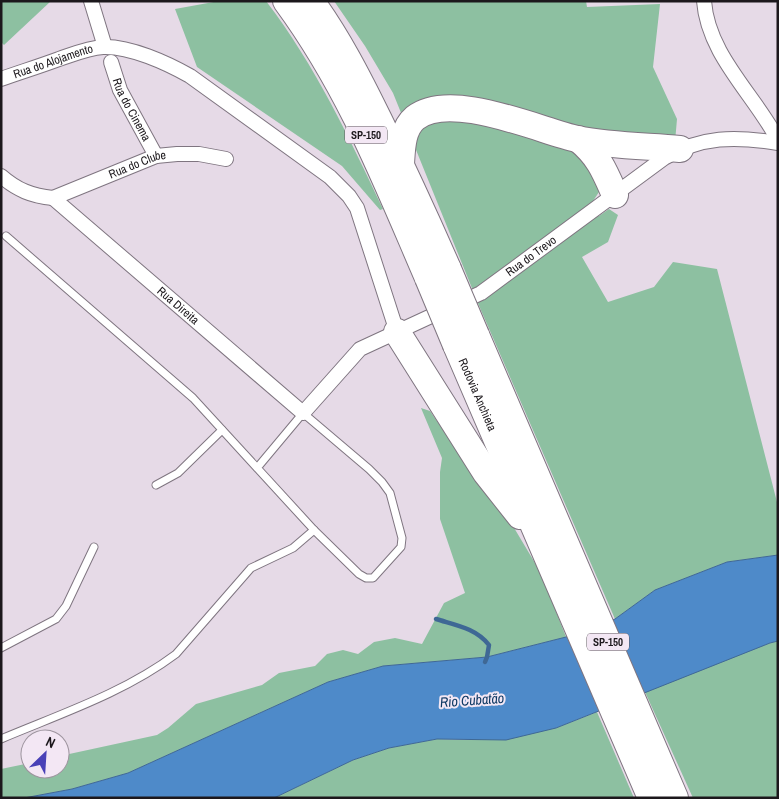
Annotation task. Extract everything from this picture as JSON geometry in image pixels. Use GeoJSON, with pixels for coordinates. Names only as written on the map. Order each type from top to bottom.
{"type":"FeatureCollection","features":[{"type":"Feature","properties":{"kind":"highway","name":"Rodovia Anchieta"},"geometry":{"type":"LineString","coordinates":[[286,1],[315,43],[347,98],[438,274],[628,717],[651,798]]}},
{"type":"Feature","properties":{"kind":"highway","name":"Rodovia Anchieta"},"geometry":{"type":"LineString","coordinates":[[311,1],[348,58],[401,164],[438,274]]}},
{"type":"Feature","properties":{"kind":"highway"},"geometry":{"type":"LineString","coordinates":[[401,164],[404,138],[410,125],[423,114],[448,108],[476,110],[578,139],[680,149]]}},
{"type":"Feature","properties":{"kind":"highway"},"geometry":{"type":"LineString","coordinates":[[578,139],[601,164],[615,195]]}},
{"type":"Feature","properties":{"kind":"highway"},"geometry":{"type":"LineString","coordinates":[[397,332],[486,474],[543,545]]}},
{"type":"Feature","properties":{"kind":"highway","name":"Rodovia Anchieta"},"geometry":{"type":"LineString","coordinates":[[466,340],[543,545],[568,575]]}},
{"type":"Feature","properties":{"kind":"highway","name":"Rodovia Anchieta"},"geometry":{"type":"LineString","coordinates":[[628,717],[675,798]]}},
{"type":"Feature","properties":{"kind":"street"},"geometry":{"type":"LineString","coordinates":[[92,1],[105,47]]}},
{"type":"Feature","properties":{"kind":"street"},"geometry":{"type":"LineString","coordinates":[[704,1],[708,26],[716,45],[766,118],[778,142]]}},
{"type":"Feature","properties":{"kind":"street","name":"Rua do Alojamento"},"geometry":{"type":"LineString","coordinates":[[1,79],[87,49],[105,47],[135,52],[173,66],[190,76],[340,186],[357,208],[397,332]]}},
{"type":"Feature","properties":{"kind":"street","name":"Rua do Cinema"},"geometry":{"type":"LineString","coordinates":[[111,62],[120,90],[156,156]]}},
{"type":"Feature","properties":{"kind":"street","name":"Rua do Trevo"},"geometry":{"type":"LineString","coordinates":[[303,413],[360,349],[481,293],[664,158],[680,149],[708,140],[742,138],[778,142]]}},
{"type":"Feature","properties":{"kind":"street","name":"Rua do Clube"},"geometry":{"type":"LineString","coordinates":[[53,198],[156,156],[199,154],[226,159]]}},
{"type":"Feature","properties":{"kind":"street"},"geometry":{"type":"LineString","coordinates":[[1,176],[15,188],[41,197],[53,198]]}},
{"type":"Feature","properties":{"kind":"street","name":"Rua Direita"},"geometry":{"type":"LineString","coordinates":[[53,198],[303,413]]}},
{"type":"Feature","properties":{"kind":"lane"},"geometry":{"type":"LineString","coordinates":[[6,236],[182,387],[314,530],[359,574],[366,578],[373,578],[385,567],[401,547],[402,538],[390,494],[382,482],[303,413],[257,468]]}},
{"type":"Feature","properties":{"kind":"lane"},"geometry":{"type":"LineString","coordinates":[[156,485],[178,474],[222,430]]}},
{"type":"Feature","properties":{"kind":"lane"},"geometry":{"type":"LineString","coordinates":[[1,739],[128,685],[164,664],[176,654],[251,568],[293,548],[314,530]]}},
{"type":"Feature","properties":{"kind":"lane"},"geometry":{"type":"LineString","coordinates":[[1,648],[56,619],[66,606],[94,547]]}},
{"type":"Feature","properties":{"kind":"green space"},"geometry":{"type":"Polygon","coordinates":[[[1,1],[51,1],[4,45],[1,42],[1,1]]]}},
{"type":"Feature","properties":{"kind":"green space"},"geometry":{"type":"Polygon","coordinates":[[[219,1],[266,1],[284,25],[316,76],[344,128],[383,209],[380,210],[342,166],[197,67],[175,9],[219,1]]]}},
{"type":"Feature","properties":{"kind":"green space"},"geometry":{"type":"Polygon","coordinates":[[[334,1],[586,1],[587,7],[660,4],[653,67],[677,119],[675,142],[603,134],[592,172],[599,192],[591,204],[599,216],[609,209],[618,215],[608,242],[582,257],[608,302],[654,287],[673,262],[717,269],[778,506],[778,555],[727,562],[655,590],[615,619],[480,308],[393,93],[365,46],[334,1]]]}},
{"type":"Feature","properties":{"kind":"green space"},"geometry":{"type":"Polygon","coordinates":[[[421,408],[430,411],[477,479],[507,516],[541,573],[566,637],[487,657],[383,666],[328,682],[128,773],[72,789],[24,798],[1,798],[1,769],[20,765],[20,779],[70,779],[70,754],[157,735],[196,704],[262,685],[279,673],[315,666],[327,654],[343,650],[358,654],[374,642],[395,638],[422,644],[444,603],[465,593],[440,519],[440,472],[442,458],[421,408]]]}},
{"type":"Feature","properties":{"kind":"green space"},"geometry":{"type":"Polygon","coordinates":[[[778,641],[778,798],[693,798],[645,692],[778,641]]]}},
{"type":"Feature","properties":{"kind":"green space"},"geometry":{"type":"Polygon","coordinates":[[[597,712],[634,798],[274,798],[353,760],[389,748],[437,739],[468,740],[556,728],[597,712]]]}},
{"type":"Feature","properties":{"kind":"water","name":"Rio Cubatão"},"geometry":{"type":"Polygon","coordinates":[[[778,555],[778,641],[556,728],[506,740],[437,739],[389,748],[353,760],[274,798],[24,798],[72,789],[128,773],[328,682],[383,666],[487,657],[566,637],[615,619],[655,590],[727,562],[778,555]]]}},
{"type":"Feature","properties":{"kind":"waterway"},"geometry":{"type":"LineString","coordinates":[[436,619],[465,628],[484,639],[489,645],[485,662]]}}]}
